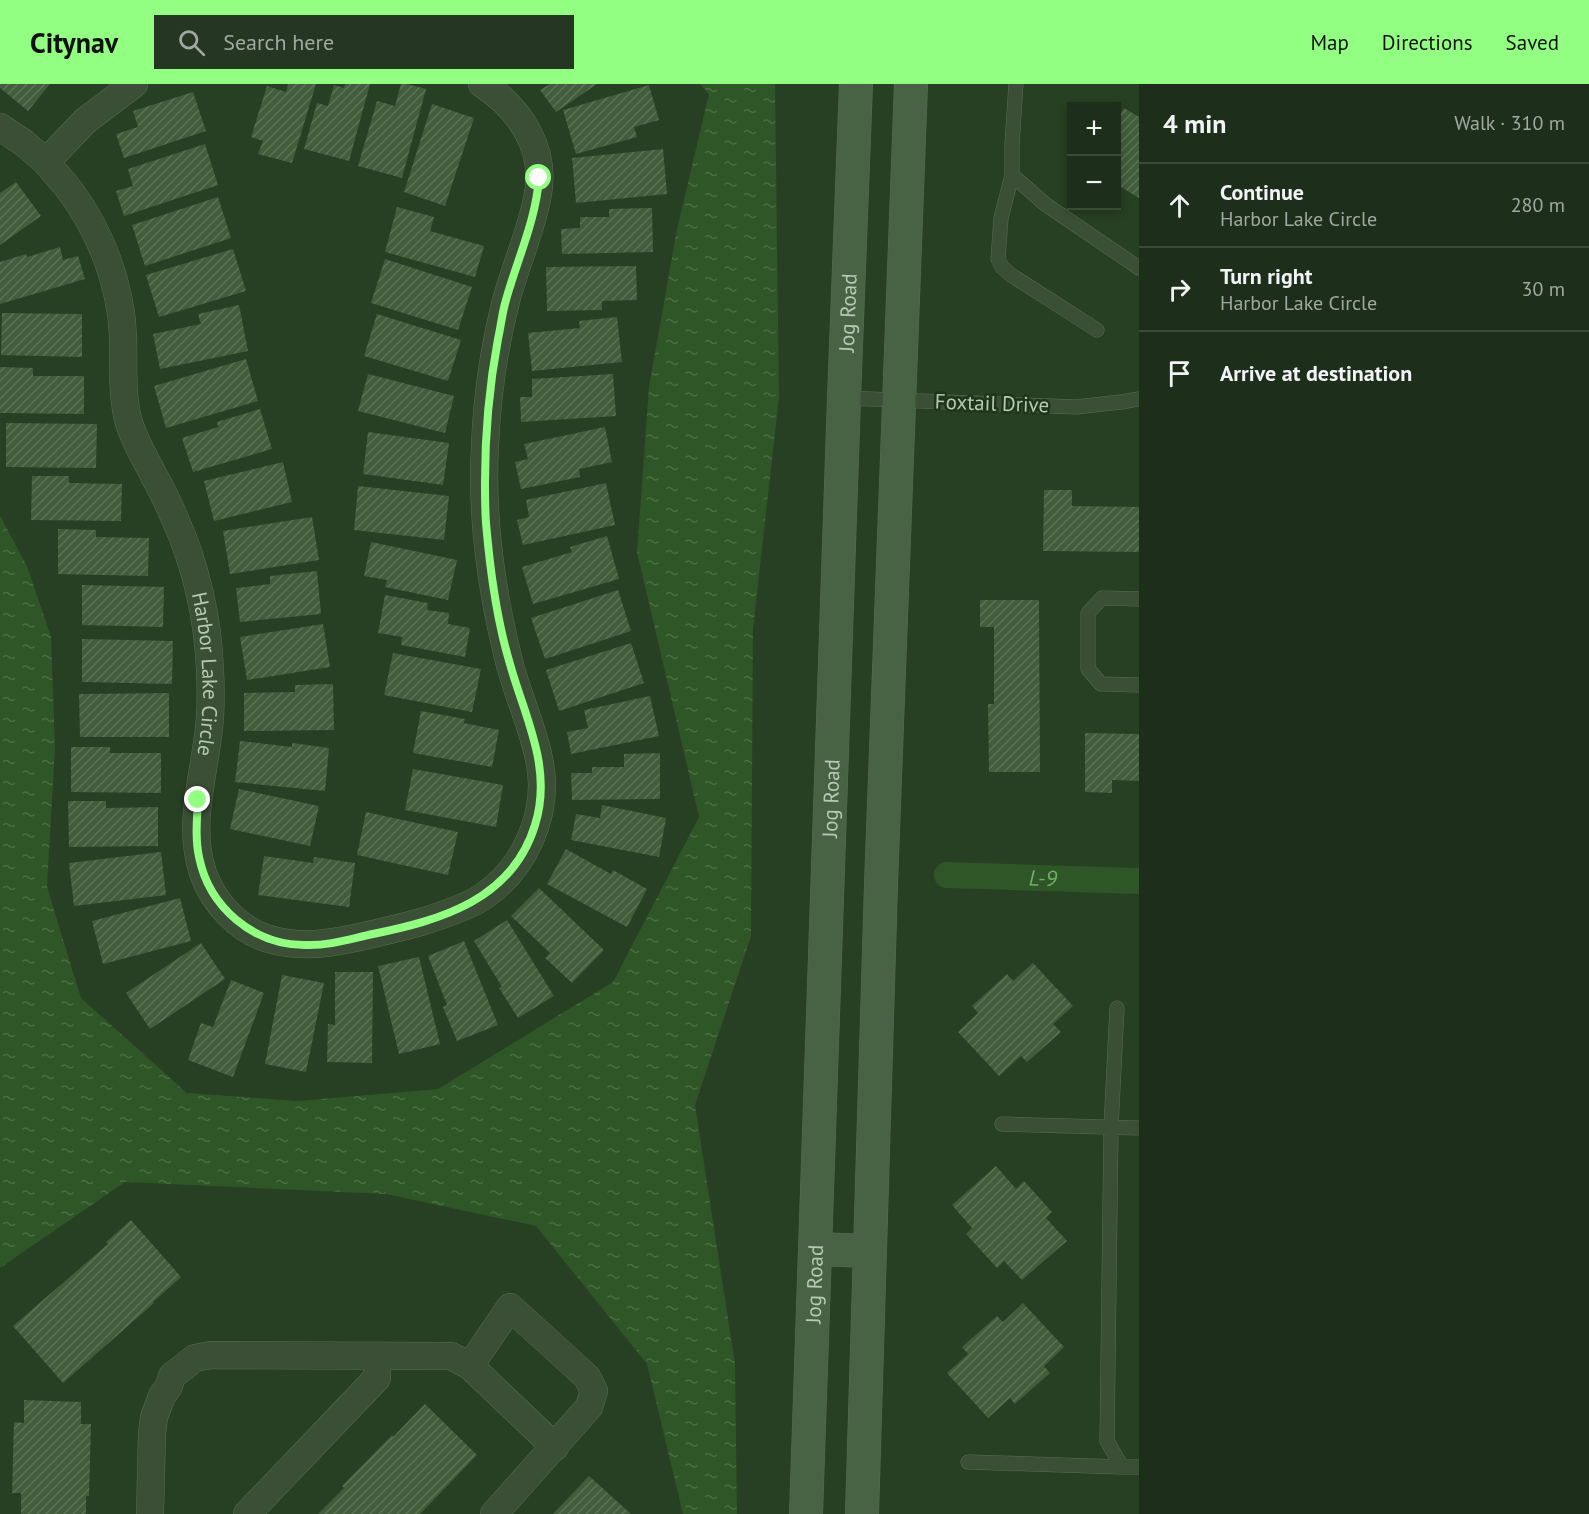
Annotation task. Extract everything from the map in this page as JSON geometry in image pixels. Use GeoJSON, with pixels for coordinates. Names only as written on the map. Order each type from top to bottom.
{"type":"FeatureCollection","features":[{"type":"Feature","properties":{"kind":"main road","name":"Jog Road"},"geometry":{"type":"LineString","coordinates":[[806,1514],[856,84]]}},
{"type":"Feature","properties":{"kind":"main road"},"geometry":{"type":"LineString","coordinates":[[862,1514],[898,400],[911,84]]}},
{"type":"Feature","properties":{"kind":"main road"},"geometry":{"type":"LineString","coordinates":[[815,1249],[869,1251]]}},
{"type":"Feature","properties":{"kind":"street"},"geometry":{"type":"LineString","coordinates":[[46,162],[85,121],[134,84]]}},
{"type":"Feature","properties":{"kind":"street","name":"Harbor Lake Circle"},"geometry":{"type":"LineString","coordinates":[[0,127],[46,162],[70,190],[100,241],[113,278],[121,316],[123,392],[131,430],[156,478],[190,559],[204,614],[210,670],[209,726],[198,800],[197,838],[204,874],[211,891],[222,907],[251,931],[268,939],[301,946],[321,945],[392,930],[438,917],[486,894],[500,883],[517,863],[532,836],[540,807],[542,780],[539,754],[509,662],[494,592],[485,519],[485,457],[491,374],[505,303],[538,197],[539,178],[532,142],[524,125],[513,109],[498,94],[482,84]]}},
{"type":"Feature","properties":{"kind":"street"},"geometry":{"type":"LineString","coordinates":[[470,1366],[510,1307],[587,1377],[594,1391],[589,1407],[494,1514]]}},
{"type":"Feature","properties":{"kind":"street"},"geometry":{"type":"LineString","coordinates":[[150,1514],[152,1434],[154,1417],[162,1396],[172,1376],[195,1358],[211,1355],[451,1356],[470,1366],[555,1447]]}},
{"type":"Feature","properties":{"kind":"street"},"geometry":{"type":"LineString","coordinates":[[247,1514],[377,1378],[377,1356]]}},
{"type":"Feature","properties":{"kind":"lane"},"geometry":{"type":"LineString","coordinates":[[1016,84],[1012,175],[1001,218],[999,259],[1002,267],[1011,275],[1097,330]]}},
{"type":"Feature","properties":{"kind":"lane"},"geometry":{"type":"LineString","coordinates":[[1012,175],[1045,204],[1139,268]]}},
{"type":"Feature","properties":{"kind":"lane","name":"Foxtail Drive"},"geometry":{"type":"LineString","coordinates":[[844,398],[1076,406],[1139,399]]}},
{"type":"Feature","properties":{"kind":"lane"},"geometry":{"type":"LineString","coordinates":[[1139,599],[1102,598],[1088,613],[1088,669],[1101,684],[1139,685]]}},
{"type":"Feature","properties":{"kind":"lane"},"geometry":{"type":"LineString","coordinates":[[1117,1008],[1111,1128],[1107,1441],[1122,1467]]}},
{"type":"Feature","properties":{"kind":"lane"},"geometry":{"type":"LineString","coordinates":[[1002,1124],[1139,1128]]}},
{"type":"Feature","properties":{"kind":"lane"},"geometry":{"type":"LineString","coordinates":[[968,1462],[1139,1467]]}},
{"type":"Feature","properties":{"kind":"water"},"geometry":{"type":"Polygon","coordinates":[[[700,84],[775,84],[779,397],[753,629],[751,936],[695,1105],[735,1364],[737,1514],[683,1514],[647,1364],[536,1226],[386,1194],[125,1182],[0,1268],[0,516],[27,566],[51,637],[55,748],[47,887],[81,998],[187,1093],[298,1101],[438,1089],[613,982],[699,817],[637,552],[649,387],[677,229],[709,94],[700,84]]]}},
{"type":"Feature","properties":{"kind":"building"},"geometry":{"type":"Polygon","coordinates":[[[0,84],[50,84],[28,111],[0,88],[0,84]]]}},
{"type":"Feature","properties":{"kind":"building"},"geometry":{"type":"Polygon","coordinates":[[[288,84],[316,84],[292,163],[258,154],[263,141],[251,137],[267,86],[286,92],[288,84]]]}},
{"type":"Feature","properties":{"kind":"building"},"geometry":{"type":"Polygon","coordinates":[[[345,84],[370,84],[349,161],[304,149],[317,103],[328,106],[334,85],[344,88],[345,84]]]}},
{"type":"Feature","properties":{"kind":"building"},"geometry":{"type":"Polygon","coordinates":[[[401,84],[426,89],[402,178],[358,166],[377,101],[395,106],[401,84]]]}},
{"type":"Feature","properties":{"kind":"building"},"geometry":{"type":"Polygon","coordinates":[[[550,84],[597,84],[556,112],[540,90],[550,84]]]}},
{"type":"Feature","properties":{"kind":"building"},"geometry":{"type":"Polygon","coordinates":[[[649,85],[659,120],[634,127],[637,137],[576,154],[563,110],[649,85]]]}},
{"type":"Feature","properties":{"kind":"building"},"geometry":{"type":"Polygon","coordinates":[[[193,92],[206,131],[124,158],[116,134],[138,127],[133,111],[193,92]]]}},
{"type":"Feature","properties":{"kind":"building"},"geometry":{"type":"Polygon","coordinates":[[[432,104],[474,118],[445,206],[404,192],[432,104]]]}},
{"type":"Feature","properties":{"kind":"building"},"geometry":{"type":"Polygon","coordinates":[[[1124,108],[1139,117],[1139,198],[1121,187],[1121,113],[1124,108]]]}},
{"type":"Feature","properties":{"kind":"building"},"geometry":{"type":"Polygon","coordinates":[[[205,144],[218,185],[124,216],[116,191],[133,186],[128,169],[205,144]]]}},
{"type":"Feature","properties":{"kind":"building"},"geometry":{"type":"Polygon","coordinates":[[[663,149],[667,194],[576,203],[572,158],[663,149]]]}},
{"type":"Feature","properties":{"kind":"building"},"geometry":{"type":"Polygon","coordinates":[[[16,182],[41,216],[0,245],[0,193],[16,182]]]}},
{"type":"Feature","properties":{"kind":"building"},"geometry":{"type":"Polygon","coordinates":[[[218,197],[231,238],[145,266],[132,225],[218,197]]]}},
{"type":"Feature","properties":{"kind":"building"},"geometry":{"type":"Polygon","coordinates":[[[397,207],[434,217],[430,231],[484,246],[475,277],[385,252],[397,207]]]}},
{"type":"Feature","properties":{"kind":"building"},"geometry":{"type":"Polygon","coordinates":[[[652,208],[653,252],[562,254],[561,229],[580,228],[580,217],[609,217],[609,209],[652,208]]]}},
{"type":"Feature","properties":{"kind":"building"},"geometry":{"type":"Polygon","coordinates":[[[60,247],[63,260],[78,256],[85,279],[0,304],[0,262],[60,247]]]}},
{"type":"Feature","properties":{"kind":"building"},"geometry":{"type":"Polygon","coordinates":[[[233,249],[246,291],[159,317],[146,275],[233,249]]]}},
{"type":"Feature","properties":{"kind":"building"},"geometry":{"type":"Polygon","coordinates":[[[385,259],[472,287],[458,330],[371,303],[385,259]]]}},
{"type":"Feature","properties":{"kind":"building"},"geometry":{"type":"Polygon","coordinates":[[[636,266],[637,300],[602,301],[602,310],[547,311],[546,267],[636,266]]]}},
{"type":"Feature","properties":{"kind":"building"},"geometry":{"type":"Polygon","coordinates":[[[239,305],[248,351],[160,369],[153,334],[201,324],[198,314],[239,305]]]}},
{"type":"Feature","properties":{"kind":"building"},"geometry":{"type":"Polygon","coordinates":[[[2,313],[82,314],[82,357],[1,355],[2,313]]]}},
{"type":"Feature","properties":{"kind":"building"},"geometry":{"type":"Polygon","coordinates":[[[377,314],[461,340],[448,381],[364,356],[377,314]]]}},
{"type":"Feature","properties":{"kind":"building"},"geometry":{"type":"Polygon","coordinates":[[[617,317],[622,362],[532,371],[528,333],[580,328],[579,321],[617,317]]]}},
{"type":"Feature","properties":{"kind":"building"},"geometry":{"type":"Polygon","coordinates":[[[246,359],[258,401],[166,428],[154,386],[246,359]]]}},
{"type":"Feature","properties":{"kind":"building"},"geometry":{"type":"Polygon","coordinates":[[[0,367],[33,368],[33,376],[84,376],[84,414],[0,413],[0,367]]]}},
{"type":"Feature","properties":{"kind":"building"},"geometry":{"type":"Polygon","coordinates":[[[368,374],[454,396],[445,433],[358,411],[368,374]]]}},
{"type":"Feature","properties":{"kind":"building"},"geometry":{"type":"Polygon","coordinates":[[[613,374],[616,416],[521,422],[520,397],[532,397],[532,379],[613,374]]]}},
{"type":"Feature","properties":{"kind":"building"},"geometry":{"type":"Polygon","coordinates":[[[260,409],[272,449],[193,472],[182,438],[218,427],[217,422],[260,409]]]}},
{"type":"Feature","properties":{"kind":"building"},"geometry":{"type":"Polygon","coordinates":[[[6,423],[97,424],[96,468],[6,467],[6,423]]]}},
{"type":"Feature","properties":{"kind":"building"},"geometry":{"type":"Polygon","coordinates":[[[605,427],[612,462],[579,469],[580,477],[521,489],[515,462],[528,459],[524,444],[605,427]]]}},
{"type":"Feature","properties":{"kind":"building"},"geometry":{"type":"Polygon","coordinates":[[[368,432],[449,443],[443,485],[363,474],[368,432]]]}},
{"type":"Feature","properties":{"kind":"building"},"geometry":{"type":"Polygon","coordinates":[[[283,462],[292,502],[214,521],[204,481],[283,462]]]}},
{"type":"Feature","properties":{"kind":"building"},"geometry":{"type":"Polygon","coordinates":[[[32,476],[69,476],[69,483],[122,484],[121,521],[31,520],[32,476]]]}},
{"type":"Feature","properties":{"kind":"building"},"geometry":{"type":"Polygon","coordinates":[[[606,483],[615,525],[523,545],[517,520],[529,517],[526,500],[606,483]]]}},
{"type":"Feature","properties":{"kind":"building"},"geometry":{"type":"Polygon","coordinates":[[[358,486],[449,496],[444,540],[354,530],[358,486]]]}},
{"type":"Feature","properties":{"kind":"building"},"geometry":{"type":"Polygon","coordinates":[[[1044,490],[1072,490],[1072,506],[1139,507],[1139,552],[1043,551],[1044,490]]]}},
{"type":"Feature","properties":{"kind":"building"},"geometry":{"type":"Polygon","coordinates":[[[312,517],[319,560],[230,574],[223,531],[312,517]]]}},
{"type":"Feature","properties":{"kind":"building"},"geometry":{"type":"Polygon","coordinates":[[[58,529],[96,530],[96,537],[149,538],[148,576],[58,574],[58,529]]]}},
{"type":"Feature","properties":{"kind":"building"},"geometry":{"type":"Polygon","coordinates":[[[607,536],[619,579],[533,604],[522,567],[572,552],[570,547],[607,536]]]}},
{"type":"Feature","properties":{"kind":"building"},"geometry":{"type":"Polygon","coordinates":[[[371,542],[457,560],[448,600],[385,587],[387,580],[364,576],[371,542]]]}},
{"type":"Feature","properties":{"kind":"building"},"geometry":{"type":"Polygon","coordinates":[[[317,571],[321,614],[240,622],[236,588],[270,584],[270,576],[317,571]]]}},
{"type":"Feature","properties":{"kind":"building"},"geometry":{"type":"Polygon","coordinates":[[[82,585],[164,587],[163,627],[82,625],[82,585]]]}},
{"type":"Feature","properties":{"kind":"building"},"geometry":{"type":"Polygon","coordinates":[[[618,590],[631,631],[545,659],[531,618],[618,590]]]}},
{"type":"Feature","properties":{"kind":"building"},"geometry":{"type":"Polygon","coordinates":[[[385,595],[428,603],[427,610],[449,613],[448,624],[470,628],[465,657],[401,645],[402,637],[378,633],[385,595]]]}},
{"type":"Feature","properties":{"kind":"building"},"geometry":{"type":"Polygon","coordinates":[[[980,600],[1039,600],[1040,772],[989,772],[988,704],[994,704],[994,627],[980,627],[980,600]]]}},
{"type":"Feature","properties":{"kind":"building"},"geometry":{"type":"Polygon","coordinates":[[[323,624],[330,667],[247,680],[240,637],[323,624]]]}},
{"type":"Feature","properties":{"kind":"building"},"geometry":{"type":"Polygon","coordinates":[[[82,639],[173,641],[172,684],[82,682],[82,639]]]}},
{"type":"Feature","properties":{"kind":"building"},"geometry":{"type":"Polygon","coordinates":[[[631,643],[644,683],[559,711],[546,670],[631,643]]]}},
{"type":"Feature","properties":{"kind":"building"},"geometry":{"type":"Polygon","coordinates":[[[393,653],[481,669],[472,712],[384,695],[393,653]]]}},
{"type":"Feature","properties":{"kind":"building"},"geometry":{"type":"Polygon","coordinates":[[[333,684],[334,730],[244,731],[244,693],[295,692],[295,685],[333,684]]]}},
{"type":"Feature","properties":{"kind":"building"},"geometry":{"type":"Polygon","coordinates":[[[169,693],[169,737],[80,737],[79,694],[169,693]]]}},
{"type":"Feature","properties":{"kind":"building"},"geometry":{"type":"Polygon","coordinates":[[[650,696],[659,736],[571,754],[567,732],[588,728],[584,710],[650,696]]]}},
{"type":"Feature","properties":{"kind":"building"},"geometry":{"type":"Polygon","coordinates":[[[421,711],[465,719],[464,723],[499,730],[492,767],[413,753],[421,711]]]}},
{"type":"Feature","properties":{"kind":"building"},"geometry":{"type":"Polygon","coordinates":[[[1085,733],[1139,734],[1139,781],[1112,780],[1112,793],[1085,792],[1085,733]]]}},
{"type":"Feature","properties":{"kind":"building"},"geometry":{"type":"Polygon","coordinates":[[[240,741],[292,747],[292,743],[329,748],[325,791],[235,782],[240,741]]]}},
{"type":"Feature","properties":{"kind":"building"},"geometry":{"type":"Polygon","coordinates":[[[71,747],[110,747],[110,753],[161,753],[161,793],[71,792],[71,747]]]}},
{"type":"Feature","properties":{"kind":"building"},"geometry":{"type":"Polygon","coordinates":[[[660,753],[660,799],[572,800],[571,773],[592,773],[592,767],[624,767],[624,754],[660,753]]]}},
{"type":"Feature","properties":{"kind":"building"},"geometry":{"type":"Polygon","coordinates":[[[413,769],[503,785],[496,827],[405,810],[413,769]]]}},
{"type":"Feature","properties":{"kind":"building"},"geometry":{"type":"Polygon","coordinates":[[[239,789],[319,806],[310,846],[230,829],[239,789]]]}},
{"type":"Feature","properties":{"kind":"building"},"geometry":{"type":"Polygon","coordinates":[[[68,801],[106,801],[106,808],[158,807],[158,846],[69,847],[68,801]]]}},
{"type":"Feature","properties":{"kind":"building"},"geometry":{"type":"Polygon","coordinates":[[[602,805],[666,818],[659,857],[571,840],[576,814],[600,818],[602,805]]]}},
{"type":"Feature","properties":{"kind":"building"},"geometry":{"type":"Polygon","coordinates":[[[366,812],[458,832],[448,875],[357,855],[366,812]]]}},
{"type":"Feature","properties":{"kind":"building"},"geometry":{"type":"Polygon","coordinates":[[[566,849],[611,874],[613,870],[647,889],[627,927],[547,884],[566,849]]]}},
{"type":"Feature","properties":{"kind":"building"},"geometry":{"type":"Polygon","coordinates":[[[161,852],[166,895],[74,906],[69,863],[161,852]]]}},
{"type":"Feature","properties":{"kind":"building"},"geometry":{"type":"Polygon","coordinates":[[[264,856],[313,863],[314,857],[355,863],[349,907],[258,895],[264,856]]]}},
{"type":"Feature","properties":{"kind":"building"},"geometry":{"type":"Polygon","coordinates":[[[539,888],[604,950],[572,983],[545,958],[550,953],[511,916],[539,888]]]}},
{"type":"Feature","properties":{"kind":"building"},"geometry":{"type":"Polygon","coordinates":[[[180,898],[191,941],[103,964],[92,921],[180,898]]]}},
{"type":"Feature","properties":{"kind":"building"},"geometry":{"type":"Polygon","coordinates":[[[507,920],[554,996],[518,1018],[474,941],[507,920]]]}},
{"type":"Feature","properties":{"kind":"building"},"geometry":{"type":"Polygon","coordinates":[[[464,941],[498,1025],[457,1041],[443,1007],[447,1005],[428,956],[464,941]]]}},
{"type":"Feature","properties":{"kind":"building"},"geometry":{"type":"Polygon","coordinates":[[[201,943],[225,979],[150,1029],[126,993],[201,943]]]}},
{"type":"Feature","properties":{"kind":"building"},"geometry":{"type":"Polygon","coordinates":[[[419,957],[440,1044],[399,1054],[378,966],[419,957]]]}},
{"type":"Feature","properties":{"kind":"building"},"geometry":{"type":"Polygon","coordinates":[[[1033,963],[1073,1006],[1053,1024],[1061,1032],[1027,1062],[1021,1056],[999,1076],[958,1032],[978,1013],[972,1006],[1007,974],[1013,981],[1033,963]]]}},
{"type":"Feature","properties":{"kind":"building"},"geometry":{"type":"Polygon","coordinates":[[[335,972],[373,972],[372,1063],[327,1062],[328,1024],[335,1025],[335,972]]]}},
{"type":"Feature","properties":{"kind":"building"},"geometry":{"type":"Polygon","coordinates":[[[282,975],[324,983],[306,1072],[265,1064],[282,975]]]}},
{"type":"Feature","properties":{"kind":"building"},"geometry":{"type":"Polygon","coordinates":[[[231,980],[264,993],[233,1077],[188,1060],[201,1023],[213,1027],[231,980]]]}},
{"type":"Feature","properties":{"kind":"building"},"geometry":{"type":"Polygon","coordinates":[[[996,1166],[1016,1189],[1024,1181],[1052,1212],[1046,1218],[1067,1241],[1022,1280],[1004,1261],[997,1268],[966,1234],[972,1228],[952,1205],[996,1166]]]}},
{"type":"Feature","properties":{"kind":"building"},"geometry":{"type":"Polygon","coordinates":[[[131,1220],[181,1277],[63,1383],[13,1326],[108,1244],[106,1242],[131,1220]]]}},
{"type":"Feature","properties":{"kind":"building"},"geometry":{"type":"Polygon","coordinates":[[[1023,1303],[1064,1347],[1044,1366],[1050,1373],[1015,1404],[1010,1398],[988,1418],[947,1373],[968,1354],[962,1347],[997,1316],[1003,1322],[1023,1303]]]}},
{"type":"Feature","properties":{"kind":"building"},"geometry":{"type":"Polygon","coordinates":[[[24,1400],[81,1402],[81,1424],[91,1424],[89,1496],[86,1496],[86,1514],[21,1514],[21,1493],[12,1493],[14,1422],[24,1423],[24,1400]]]}},
{"type":"Feature","properties":{"kind":"building"},"geometry":{"type":"Polygon","coordinates":[[[425,1404],[477,1455],[420,1514],[318,1514],[344,1488],[342,1486],[425,1404]]]}},
{"type":"Feature","properties":{"kind":"building"},"geometry":{"type":"Polygon","coordinates":[[[589,1476],[631,1514],[553,1514],[589,1476]]]}},
{"type":"Feature","properties":{"kind":"waterway","name":"L-9"},"geometry":{"type":"LineString","coordinates":[[947,875],[1139,881]]}},
{"type":"Feature","properties":{"kind":"route"},"geometry":{"type":"LineString","coordinates":[[198,800],[199,856],[211,891],[222,907],[251,931],[268,939],[301,946],[321,945],[392,930],[438,917],[486,894],[512,870],[522,855],[536,824],[540,807],[542,772],[539,754],[509,662],[494,592],[485,519],[485,447],[491,374],[505,303],[538,197],[539,178]]}}]}
